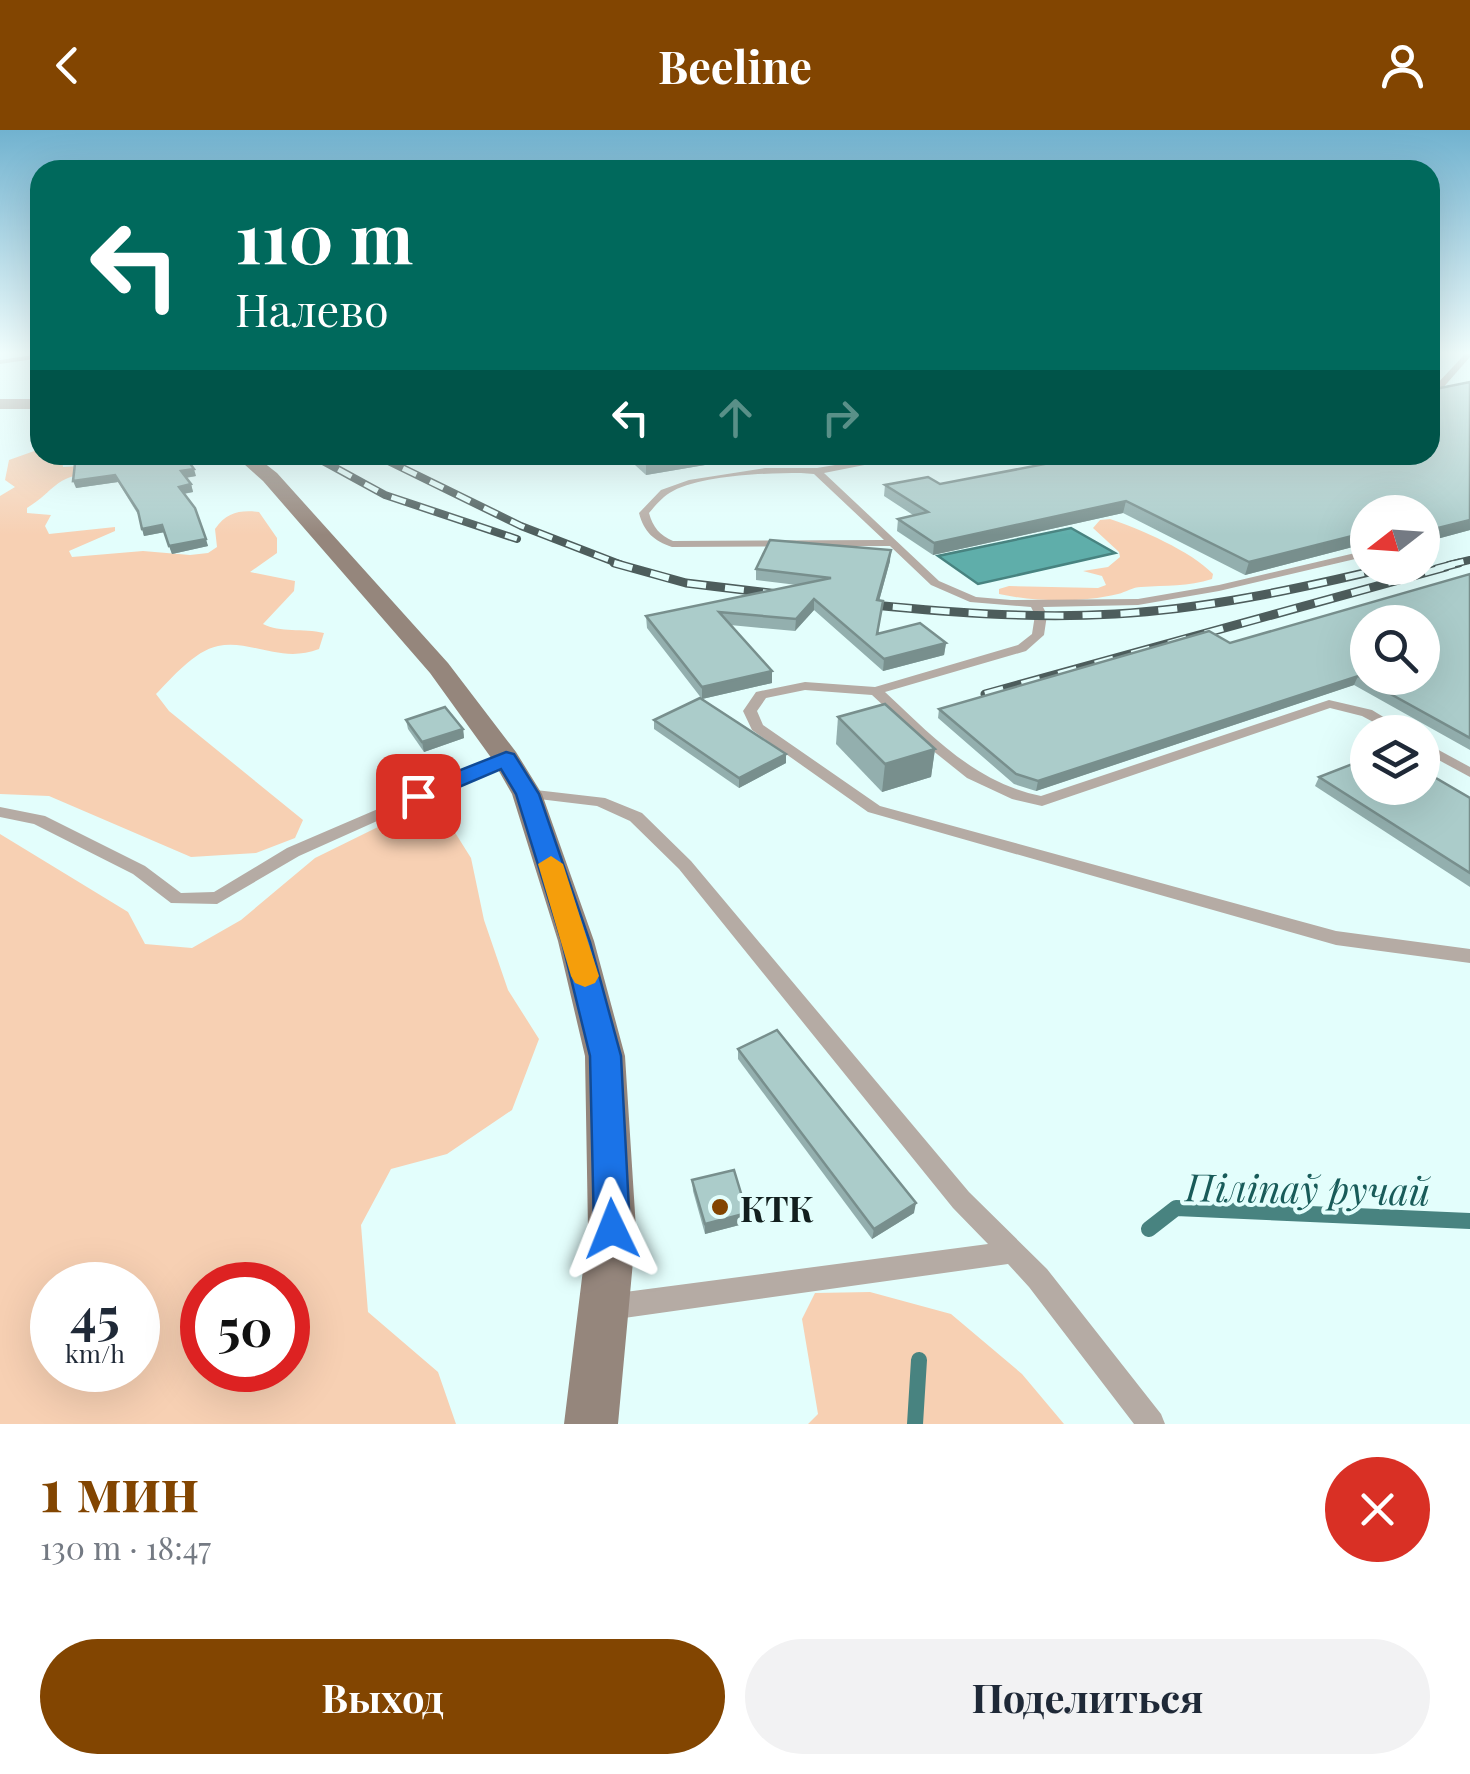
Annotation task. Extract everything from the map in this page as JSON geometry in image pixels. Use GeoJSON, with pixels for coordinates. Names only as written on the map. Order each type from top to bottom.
{"type":"FeatureCollection","features":[{"type":"Feature","properties":{"kind":"main road"},"geometry":{"type":"LineString","coordinates":[[255,465],[438,668],[506,758],[527,794],[576,942],[605,1056],[612,1229],[592,1424]]}},
{"type":"Feature","properties":{"kind":"lane"},"geometry":{"type":"LineString","coordinates":[[848,465],[817,470],[784,468],[673,488],[656,497],[644,513],[646,524],[658,539],[672,544],[894,543]]}},
{"type":"Feature","properties":{"kind":"lane"},"geometry":{"type":"LineString","coordinates":[[817,470],[935,583],[974,600],[1035,604],[1138,602],[1220,588],[1350,557]]}},
{"type":"Feature","properties":{"kind":"lane"},"geometry":{"type":"LineString","coordinates":[[1035,604],[1042,615],[1038,635],[1022,648],[876,691],[806,686],[761,694],[750,711],[757,727],[874,809],[1336,938],[1470,956]]}},
{"type":"Feature","properties":{"kind":"lane"},"geometry":{"type":"LineString","coordinates":[[876,691],[966,772],[1014,798],[1042,801],[1329,704],[1372,715]]}},
{"type":"Feature","properties":{"kind":"lane"},"geometry":{"type":"LineString","coordinates":[[1440,756],[1470,773]]}},
{"type":"Feature","properties":{"kind":"lane"},"geometry":{"type":"LineString","coordinates":[[0,812],[39,820],[139,870],[177,900],[217,898],[293,852],[506,758]]}},
{"type":"Feature","properties":{"kind":"lane"},"geometry":{"type":"LineString","coordinates":[[527,794],[600,801],[636,817],[685,865],[961,1200],[1038,1278],[1151,1424]]}},
{"type":"Feature","properties":{"kind":"lane"},"geometry":{"type":"LineString","coordinates":[[604,1308],[1012,1252]]}},
{"type":"Feature","properties":{"kind":"shaded area"},"geometry":{"type":"Polygon","coordinates":[[[30,453],[30,465],[80,466],[92,472],[62,481],[27,508],[27,513],[51,515],[45,526],[49,534],[115,527],[115,531],[69,551],[72,557],[143,551],[208,553],[217,547],[215,529],[220,523],[234,513],[259,512],[277,538],[277,553],[250,572],[295,581],[294,591],[263,624],[324,633],[319,649],[292,654],[218,646],[192,659],[156,694],[169,711],[303,820],[295,838],[256,853],[191,857],[49,796],[0,794],[0,496],[15,487],[5,480],[9,460],[30,453]]]}},
{"type":"Feature","properties":{"kind":"shaded area"},"geometry":{"type":"Polygon","coordinates":[[[1110,519],[1179,549],[1213,574],[1212,579],[1186,585],[1138,587],[1104,597],[1074,600],[999,594],[999,589],[1009,586],[1106,585],[1102,576],[1083,571],[1108,567],[1120,557],[1093,528],[1100,520],[1110,519]]]}},
{"type":"Feature","properties":{"kind":"shaded area"},"geometry":{"type":"Polygon","coordinates":[[[422,816],[449,823],[471,858],[484,920],[508,990],[539,1039],[512,1110],[447,1154],[391,1169],[361,1225],[368,1312],[438,1372],[456,1424],[0,1424],[0,834],[128,912],[145,944],[192,948],[241,920],[315,858],[380,826],[422,816]]]}},
{"type":"Feature","properties":{"kind":"shaded area"},"geometry":{"type":"Polygon","coordinates":[[[870,1292],[951,1314],[1022,1374],[1064,1424],[808,1424],[818,1414],[802,1319],[815,1293],[870,1292]]]}},
{"type":"Feature","properties":{"kind":"water"},"geometry":{"type":"Polygon","coordinates":[[[1071,528],[1115,553],[978,584],[938,556],[1071,528]]]}},
{"type":"Feature","properties":{"kind":"building"},"geometry":{"type":"Polygon","coordinates":[[[1440,414],[1470,414],[1470,520],[1440,528],[1440,495],[1350,495],[1350,537],[1249,562],[1126,501],[934,543],[898,519],[928,512],[885,485],[928,477],[940,484],[1040,465],[1440,465],[1440,414]]]}},
{"type":"Feature","properties":{"kind":"building"},"geometry":{"type":"Polygon","coordinates":[[[75,465],[191,465],[194,469],[181,471],[191,484],[179,487],[195,508],[206,539],[169,546],[162,525],[142,529],[138,511],[115,475],[73,481],[75,465]]]}},
{"type":"Feature","properties":{"kind":"building"},"geometry":{"type":"Polygon","coordinates":[[[770,540],[891,550],[877,600],[883,601],[877,634],[920,623],[946,643],[884,659],[814,599],[796,619],[719,612],[772,671],[702,687],[646,616],[831,578],[756,569],[770,540]]]}},
{"type":"Feature","properties":{"kind":"building"},"geometry":{"type":"Polygon","coordinates":[[[1470,574],[1470,738],[1440,721],[1440,715],[1428,715],[1392,695],[1440,695],[1440,605],[1362,605],[1470,574]]]}},
{"type":"Feature","properties":{"kind":"building"},"geometry":{"type":"Polygon","coordinates":[[[1350,608],[1350,679],[1038,781],[1016,774],[939,709],[1209,631],[1230,643],[1350,608]]]}},
{"type":"Feature","properties":{"kind":"building"},"geometry":{"type":"Polygon","coordinates":[[[700,698],[786,754],[739,778],[654,720],[700,698]]]}},
{"type":"Feature","properties":{"kind":"building"},"geometry":{"type":"Polygon","coordinates":[[[885,704],[935,749],[885,764],[838,717],[885,704]]]}},
{"type":"Feature","properties":{"kind":"building"},"geometry":{"type":"Polygon","coordinates":[[[445,707],[463,729],[422,742],[406,720],[445,707]]]}},
{"type":"Feature","properties":{"kind":"building"},"geometry":{"type":"Polygon","coordinates":[[[1350,765],[1350,797],[1319,777],[1350,765]]]}},
{"type":"Feature","properties":{"kind":"building"},"geometry":{"type":"Polygon","coordinates":[[[1440,780],[1470,798],[1470,873],[1363,805],[1440,805],[1440,780]]]}},
{"type":"Feature","properties":{"kind":"building"},"geometry":{"type":"Polygon","coordinates":[[[777,1030],[916,1203],[874,1229],[738,1049],[777,1030]]]}},
{"type":"Feature","properties":{"kind":"building","name":"КТК"},"geometry":{"type":"Polygon","coordinates":[[[734,1170],[747,1213],[705,1224],[692,1180],[734,1170]]]}},
{"type":"Feature","properties":{"kind":"waterway","name":"Піліпаў ручай"},"geometry":{"type":"LineString","coordinates":[[1149,1229],[1176,1208],[1470,1221]]}},
{"type":"Feature","properties":{"kind":"waterway","name":"Піліпаў ручай"},"geometry":{"type":"LineString","coordinates":[[915,1424],[919,1360]]}},
{"type":"Feature","properties":{"kind":"railway"},"geometry":{"type":"LineString","coordinates":[[330,465],[385,495],[517,539]]}},
{"type":"Feature","properties":{"kind":"railway"},"geometry":{"type":"LineString","coordinates":[[396,465],[521,526],[622,565]]}},
{"type":"Feature","properties":{"kind":"railway"},"geometry":{"type":"LineString","coordinates":[[1449,565],[1470,560]]}},
{"type":"Feature","properties":{"kind":"railway"},"geometry":{"type":"LineString","coordinates":[[614,563],[686,583],[786,595]]}},
{"type":"Feature","properties":{"kind":"railway"},"geometry":{"type":"LineString","coordinates":[[1440,568],[1459,563]]}},
{"type":"Feature","properties":{"kind":"railway"},"geometry":{"type":"LineString","coordinates":[[985,694],[1446,567]]}},
{"type":"Feature","properties":{"kind":"railway"},"geometry":{"type":"LineString","coordinates":[[855,603],[985,614],[1115,614],[1217,603],[1350,576]]}},
{"type":"Feature","properties":{"kind":"slow traffic"},"geometry":{"type":"LineString","coordinates":[[551,864],[585,976]]}},
{"type":"Feature","properties":{"kind":"place","name":"КТК"},"geometry":{"type":"Point","coordinates":[720,1207]}},
{"type":"Feature","properties":{"kind":"route"},"geometry":{"type":"LineString","coordinates":[[418,796],[506,758],[527,794],[576,942],[605,1056],[612,1229]]}}]}
